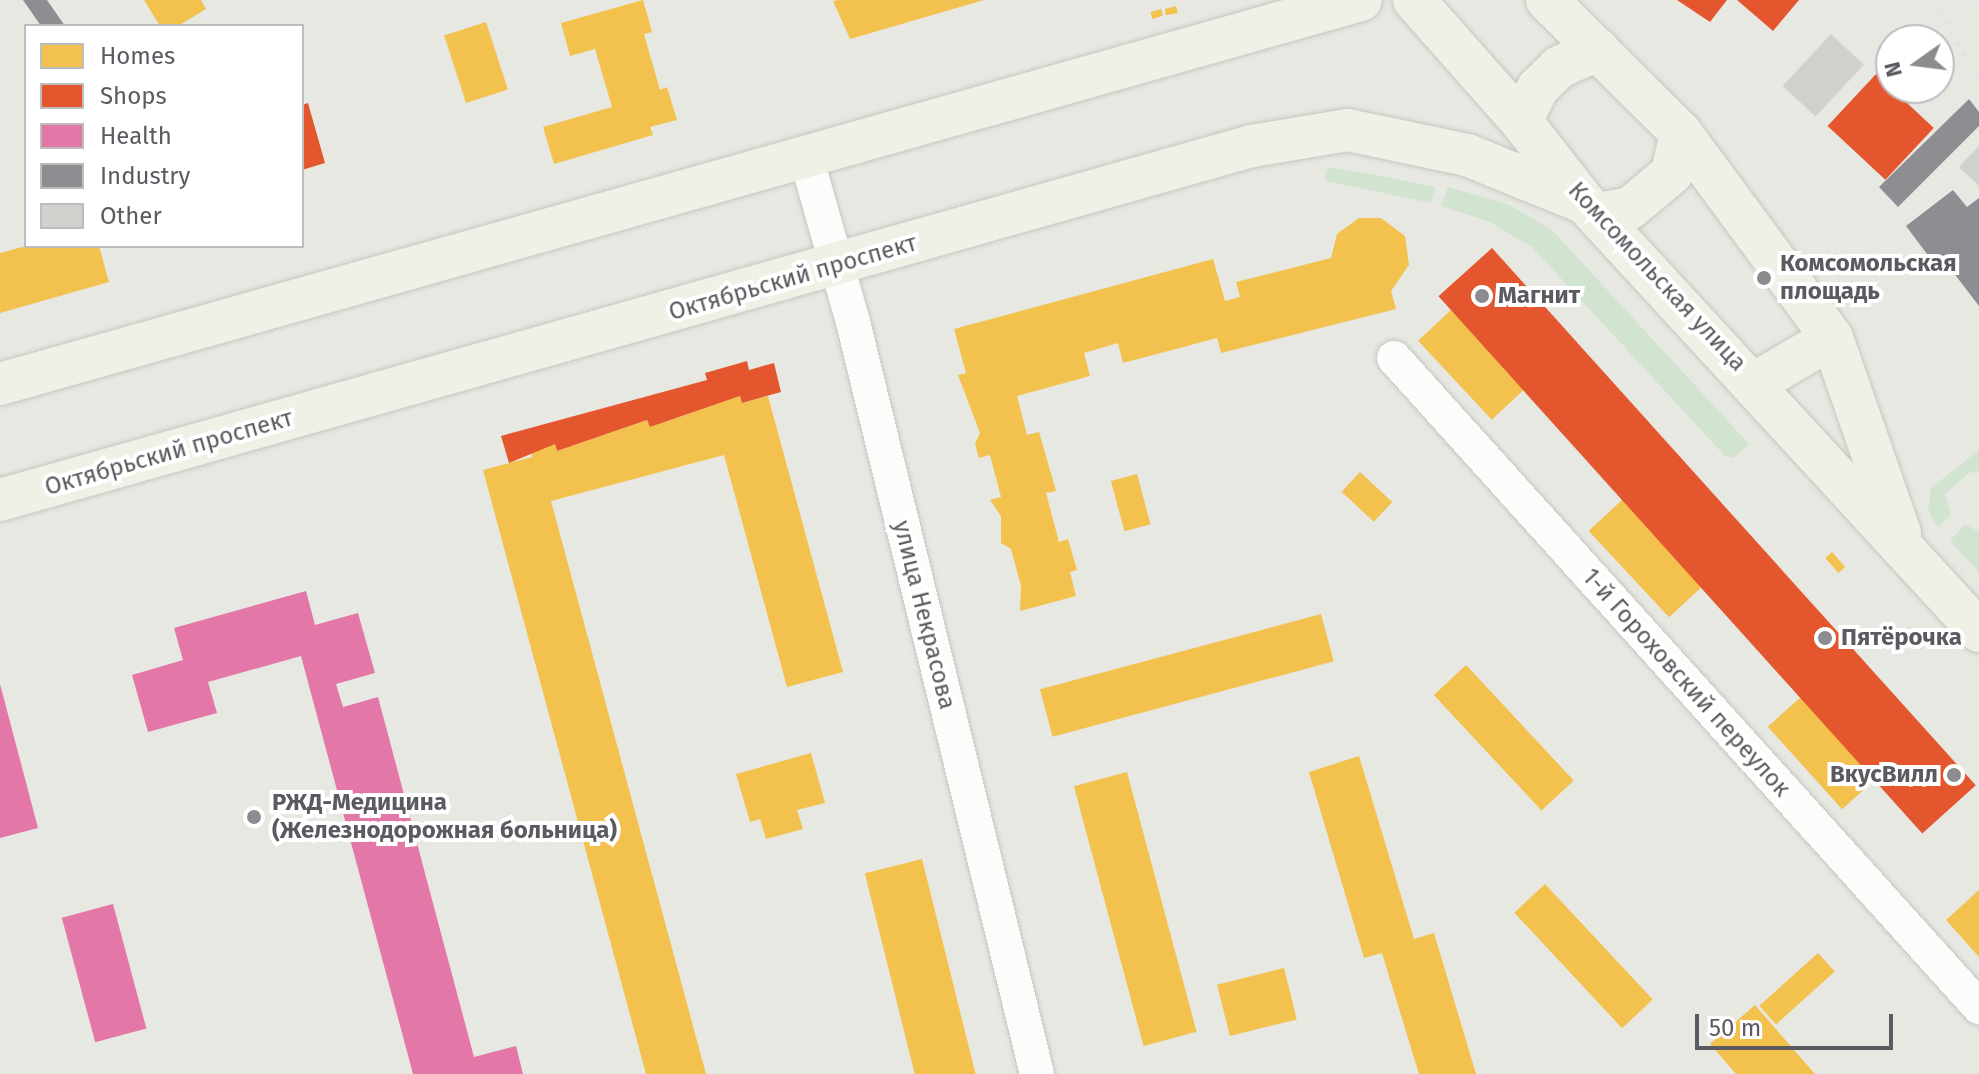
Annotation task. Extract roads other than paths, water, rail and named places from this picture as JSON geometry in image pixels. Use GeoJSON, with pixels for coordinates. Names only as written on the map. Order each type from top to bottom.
{"type":"FeatureCollection","features":[{"type":"Feature","properties":{"kind":"main road"},"geometry":{"type":"LineString","coordinates":[[0,384],[806,157],[1324,6],[1361,0]]}},
{"type":"Feature","properties":{"kind":"main road","name":"Комсомольская улица"},"geometry":{"type":"LineString","coordinates":[[1414,0],[1521,121],[1591,209],[1755,383],[1979,631]]}},
{"type":"Feature","properties":{"kind":"main road","name":"Комсомольская улица"},"geometry":{"type":"LineString","coordinates":[[1547,0],[1681,133],[1832,338],[1906,549]]}},
{"type":"Feature","properties":{"kind":"main road"},"geometry":{"type":"LineString","coordinates":[[1521,121],[1538,88],[1559,67],[1598,50]]}},
{"type":"Feature","properties":{"kind":"main road","name":"Октябрьский проспект"},"geometry":{"type":"LineString","coordinates":[[0,500],[838,266],[1252,146],[1348,130],[1467,155],[1591,209]]}},
{"type":"Feature","properties":{"kind":"main road"},"geometry":{"type":"LineString","coordinates":[[1591,209],[1629,209],[1672,173],[1681,133]]}},
{"type":"Feature","properties":{"kind":"main road"},"geometry":{"type":"LineString","coordinates":[[1755,383],[1832,338]]}},
{"type":"Feature","properties":{"kind":"street","name":"улица Некрасова"},"geometry":{"type":"LineString","coordinates":[[806,157],[838,266],[1037,1074]]}},
{"type":"Feature","properties":{"kind":"street","name":"1-й Гороховский переулок"},"geometry":{"type":"LineString","coordinates":[[1394,358],[1979,1007]]}},
{"type":"Feature","properties":{"kind":"railway"},"geometry":{"type":"LineString","coordinates":[[1935,0],[1979,83]]}},
{"type":"Feature","properties":{"kind":"railway"},"geometry":{"type":"LineString","coordinates":[[1971,0],[1979,8]]}},
{"type":"Feature","properties":{"kind":"place","name":"Комсомольская площадь"},"geometry":{"type":"Point","coordinates":[1764,278]}},
{"type":"Feature","properties":{"kind":"place","name":"Магнит"},"geometry":{"type":"Point","coordinates":[1482,296]}},
{"type":"Feature","properties":{"kind":"place","name":"Пятёрочка"},"geometry":{"type":"Point","coordinates":[1825,638]}},
{"type":"Feature","properties":{"kind":"place","name":"ВкусВилл"},"geometry":{"type":"Point","coordinates":[1954,775]}},
{"type":"Feature","properties":{"kind":"place","name":"РЖД-Медицина (Железнодорожная больница)"},"geometry":{"type":"Point","coordinates":[254,817]}}]}
